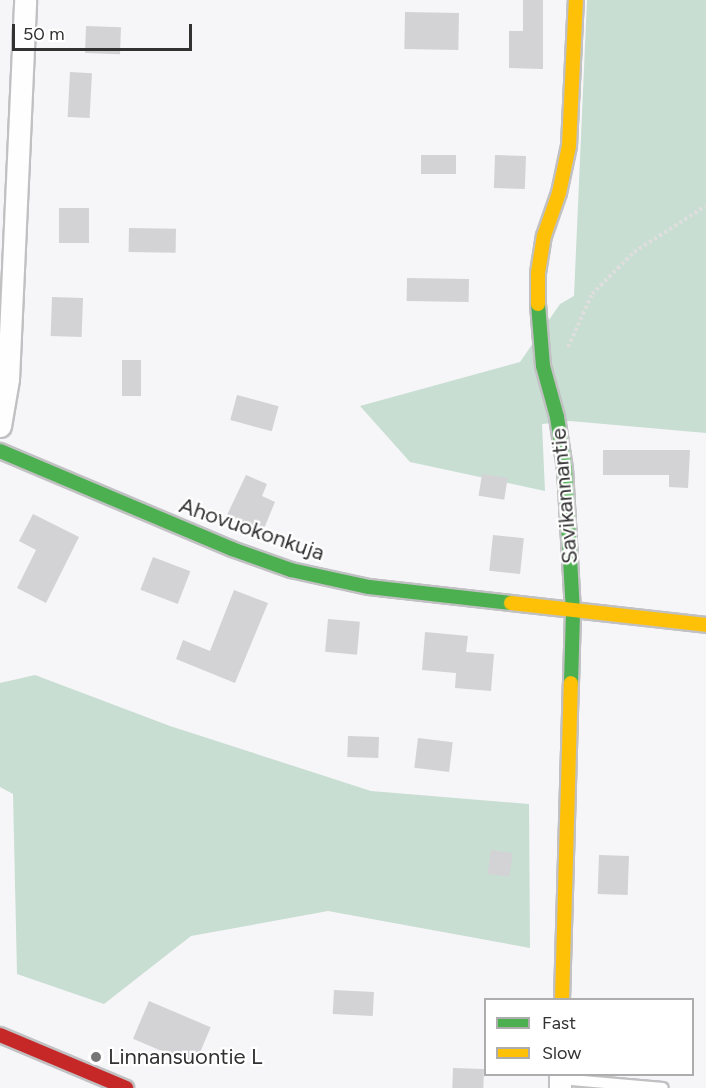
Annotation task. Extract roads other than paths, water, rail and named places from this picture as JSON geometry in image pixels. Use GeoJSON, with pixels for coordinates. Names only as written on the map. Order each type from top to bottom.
{"type":"FeatureCollection","features":[{"type":"Feature","properties":{"kind":"street"},"geometry":{"type":"LineString","coordinates":[[0,426],[8,379],[25,0]]}},
{"type":"Feature","properties":{"kind":"street","name":"Savikannantie"},"geometry":{"type":"LineString","coordinates":[[562,998],[573,612],[565,469],[557,417],[543,366],[538,326],[538,273],[544,236],[559,193],[569,146],[576,0]]}},
{"type":"Feature","properties":{"kind":"street","name":"Ahovuokonkuja"},"geometry":{"type":"LineString","coordinates":[[0,452],[232,549],[291,570],[369,587],[573,612],[706,625]]}},
{"type":"Feature","properties":{"kind":"street"},"geometry":{"type":"LineString","coordinates":[[0,1035],[126,1088]]}},
{"type":"Feature","properties":{"kind":"lane"},"geometry":{"type":"LineString","coordinates":[[560,1080],[663,1088]]}},
{"type":"Feature","properties":{"kind":"place","name":"Linnansuontie L"},"geometry":{"type":"Point","coordinates":[96,1057]}}]}
